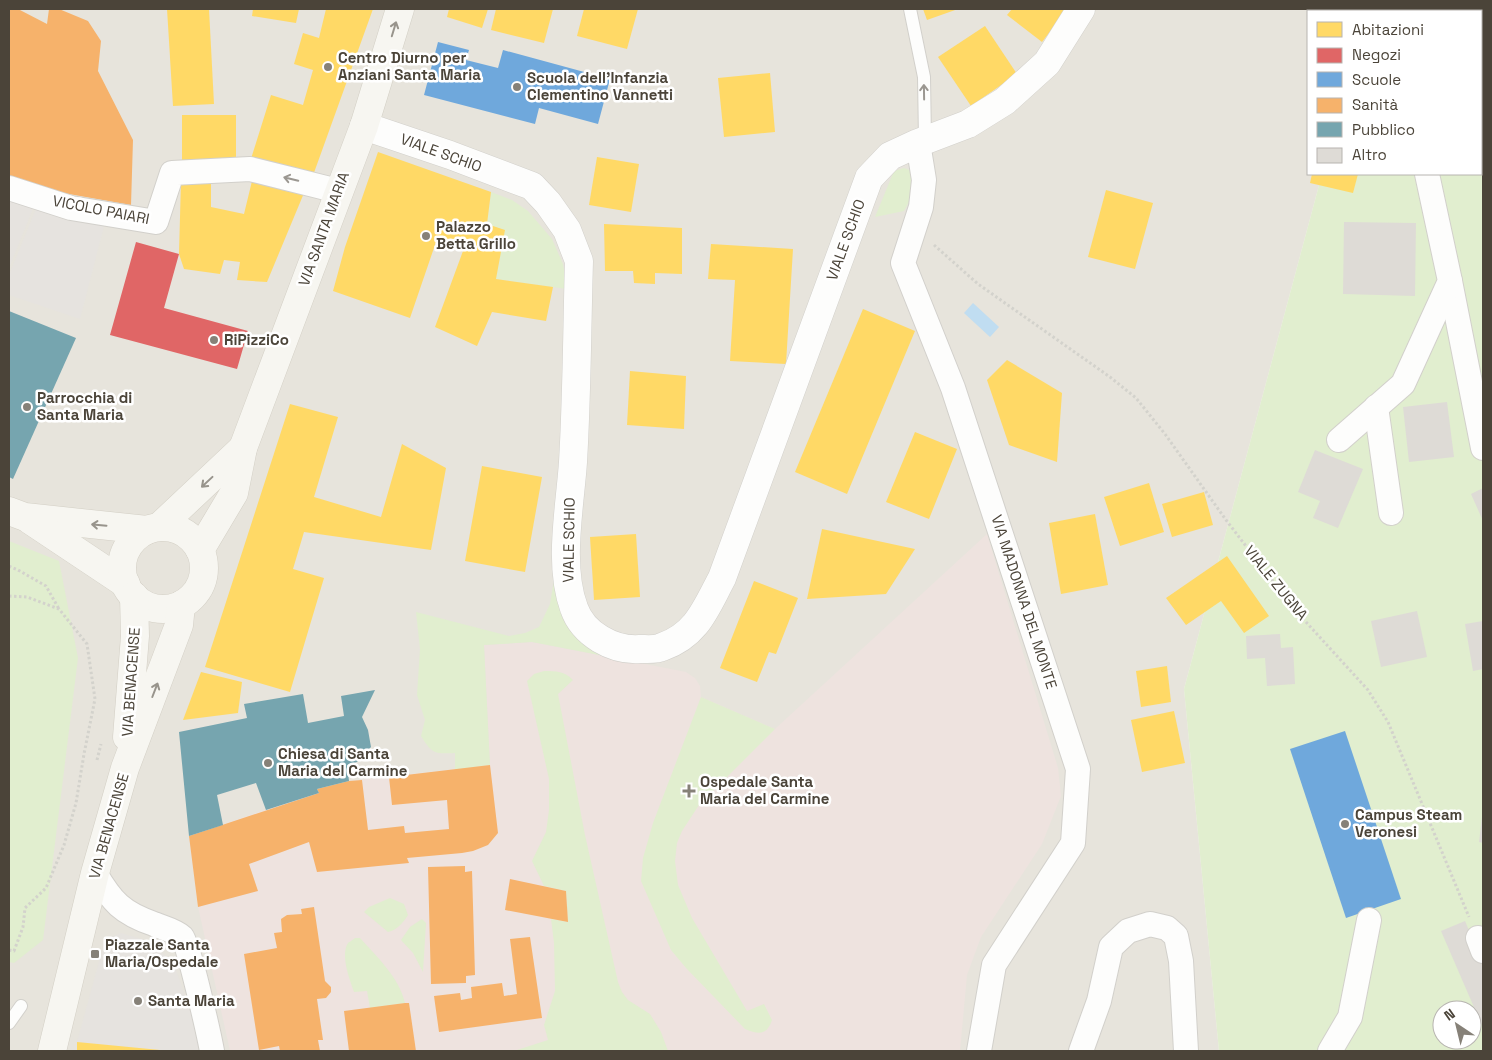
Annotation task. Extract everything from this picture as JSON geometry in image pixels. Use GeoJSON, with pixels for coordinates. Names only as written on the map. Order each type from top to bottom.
{"type":"FeatureCollection","features":[{"type":"Feature","properties":{"kind":"main road","name":"VIA SANTA MARIA"},"geometry":{"type":"LineString","coordinates":[[200,550],[234,493],[243,448],[364,126],[400,9]]}},
{"type":"Feature","properties":{"kind":"main road","name":"VIA SANTA MARIA"},"geometry":{"type":"LineString","coordinates":[[153,528],[243,448]]}},
{"type":"Feature","properties":{"kind":"main road"},"geometry":{"type":"LineString","coordinates":[[17,514],[153,528],[172,527],[193,539],[200,550],[204,562],[204,575],[200,587],[192,597],[181,605],[169,608],[156,608],[144,604],[130,590],[17,514]]}},
{"type":"Feature","properties":{"kind":"main road"},"geometry":{"type":"LineString","coordinates":[[130,590],[122,572],[128,547],[136,537],[153,528]]}},
{"type":"Feature","properties":{"kind":"main road","name":"VIA BENACENSE"},"geometry":{"type":"LineString","coordinates":[[125,768],[135,636],[130,590]]}},
{"type":"Feature","properties":{"kind":"main road","name":"VIA BENACENSE"},"geometry":{"type":"LineString","coordinates":[[52,1051],[95,873],[125,768],[179,625],[181,605]]}},
{"type":"Feature","properties":{"kind":"street"},"geometry":{"type":"LineString","coordinates":[[921,142],[968,124],[1005,102],[1047,63],[1082,9]]}},
{"type":"Feature","properties":{"kind":"street","name":"VIALE SCHIO"},"geometry":{"type":"LineString","coordinates":[[364,126],[450,155],[532,186],[548,203],[567,230],[579,261],[573,462],[568,509],[567,589],[574,610],[587,629],[601,640],[628,650],[661,648],[682,638],[698,623],[722,578],[868,178],[890,156],[921,142]]}},
{"type":"Feature","properties":{"kind":"street","name":"VIA MADONNA DEL MONTE"},"geometry":{"type":"LineString","coordinates":[[921,142],[924,180],[921,207],[903,263],[953,388],[1078,769],[1073,843],[994,965],[980,1051]]}},
{"type":"Feature","properties":{"kind":"street","name":"VICOLO PAIARI"},"geometry":{"type":"LineString","coordinates":[[9,188],[70,212],[156,222],[172,174],[250,169],[338,191]]}},
{"type":"Feature","properties":{"kind":"street"},"geometry":{"type":"LineString","coordinates":[[1427,175],[1483,448]]}},
{"type":"Feature","properties":{"kind":"street"},"geometry":{"type":"LineString","coordinates":[[1338,440],[1403,384],[1450,281]]}},
{"type":"Feature","properties":{"kind":"street"},"geometry":{"type":"LineString","coordinates":[[1376,407],[1391,513]]}},
{"type":"Feature","properties":{"kind":"street"},"geometry":{"type":"LineString","coordinates":[[95,873],[108,896],[122,909],[140,919],[172,930],[183,938],[189,955],[212,1051]]}},
{"type":"Feature","properties":{"kind":"street"},"geometry":{"type":"LineString","coordinates":[[1330,1051],[1350,1017],[1370,920]]}},
{"type":"Feature","properties":{"kind":"street"},"geometry":{"type":"LineString","coordinates":[[1081,1051],[1099,1001],[1111,947],[1128,931],[1150,924],[1167,928],[1176,936],[1181,961],[1186,1051]]}},
{"type":"Feature","properties":{"kind":"lane"},"geometry":{"type":"LineString","coordinates":[[910,9],[924,77],[921,142]]}},
{"type":"Feature","properties":{"kind":"lane"},"geometry":{"type":"LineString","coordinates":[[9,1023],[21,1006]]}},
{"type":"Feature","properties":{"kind":"path","name":"VIALE ZUGNA"},"geometry":{"type":"LineString","coordinates":[[917,217],[928,238],[978,284],[1110,377],[1136,398],[1165,434],[1226,520],[1295,610],[1368,690],[1388,722],[1480,945]]}},
{"type":"Feature","properties":{"kind":"path"},"geometry":{"type":"LineString","coordinates":[[9,566],[46,586],[59,609],[87,644],[95,699],[76,802],[64,845],[46,888],[25,908],[24,927],[14,951],[9,950]]}},
{"type":"Feature","properties":{"kind":"path"},"geometry":{"type":"LineString","coordinates":[[9,596],[27,598],[59,609]]}},
{"type":"Feature","properties":{"kind":"path"},"geometry":{"type":"LineString","coordinates":[[97,763],[101,743]]}},
{"type":"Feature","properties":{"kind":"shaded area"},"geometry":{"type":"Polygon","coordinates":[[[9,9],[1367,9],[1307,10],[1307,175],[1322,175],[1184,689],[1219,1051],[9,1051],[9,9]]]}},
{"type":"Feature","properties":{"kind":"shaded area"},"geometry":{"type":"Polygon","coordinates":[[[9,195],[36,201],[9,268],[9,195]]]}},
{"type":"Feature","properties":{"kind":"shaded area"},"geometry":{"type":"Polygon","coordinates":[[[38,204],[105,222],[80,319],[9,295],[9,275],[38,204]]]}},
{"type":"Feature","properties":{"kind":"shaded area","name":"Ospedale Santa Maria del Carmine"},"geometry":{"type":"Polygon","coordinates":[[[987,534],[1058,768],[1061,796],[1042,844],[981,937],[967,975],[960,1051],[230,1051],[198,907],[189,836],[349,781],[490,765],[484,645],[532,642],[686,672],[695,678],[700,686],[701,697],[775,729],[987,534]]]}},
{"type":"Feature","properties":{"kind":"shaded area","name":"Santa Maria"},"geometry":{"type":"Polygon","coordinates":[[[121,933],[142,939],[172,959],[205,1051],[175,1051],[77,1042],[105,940],[121,933]]]}},
{"type":"Feature","properties":{"kind":"green space"},"geometry":{"type":"Polygon","coordinates":[[[1367,9],[1483,9],[1483,1051],[1219,1051],[1184,689],[1322,175],[1482,175],[1482,10],[1367,9]]]}},
{"type":"Feature","properties":{"kind":"green space"},"geometry":{"type":"Polygon","coordinates":[[[904,168],[912,171],[914,187],[904,211],[875,217],[894,171],[904,168]]]}},
{"type":"Feature","properties":{"kind":"green space"},"geometry":{"type":"Polygon","coordinates":[[[491,192],[512,200],[528,211],[552,239],[563,264],[567,289],[496,279],[500,257],[487,224],[491,192]]]}},
{"type":"Feature","properties":{"kind":"green space"},"geometry":{"type":"Polygon","coordinates":[[[9,541],[59,561],[78,658],[43,940],[14,963],[9,962],[9,541]]]}},
{"type":"Feature","properties":{"kind":"green space"},"geometry":{"type":"Polygon","coordinates":[[[554,580],[561,612],[620,659],[532,642],[484,645],[490,765],[455,770],[455,753],[438,753],[431,750],[421,736],[425,720],[417,695],[420,649],[416,612],[509,636],[525,633],[539,627],[550,604],[554,580]]]}},
{"type":"Feature","properties":{"kind":"green space"},"geometry":{"type":"Polygon","coordinates":[[[544,671],[560,672],[573,680],[558,694],[585,835],[618,982],[628,1000],[650,1014],[661,1032],[668,1051],[517,1051],[548,1040],[544,1025],[555,991],[554,943],[551,919],[568,922],[566,891],[544,886],[532,861],[546,832],[549,810],[549,779],[527,681],[534,674],[544,671]]]}},
{"type":"Feature","properties":{"kind":"green space"},"geometry":{"type":"Polygon","coordinates":[[[701,697],[775,729],[699,805],[682,831],[677,843],[675,861],[678,885],[692,918],[747,1011],[764,1004],[772,1020],[768,1029],[758,1033],[745,1029],[671,950],[641,881],[643,858],[653,823],[701,697]]]}},
{"type":"Feature","properties":{"kind":"green space"},"geometry":{"type":"Polygon","coordinates":[[[390,898],[404,904],[408,915],[400,926],[388,932],[364,912],[369,907],[390,898]]]}},
{"type":"Feature","properties":{"kind":"green space"},"geometry":{"type":"Polygon","coordinates":[[[422,919],[426,923],[423,972],[413,953],[401,940],[410,927],[422,919]]]}},
{"type":"Feature","properties":{"kind":"green space"},"geometry":{"type":"Polygon","coordinates":[[[355,938],[360,938],[387,968],[398,985],[405,1003],[370,1008],[367,991],[354,992],[346,968],[345,954],[348,943],[355,938]]]}},
{"type":"Feature","properties":{"kind":"water"},"geometry":{"type":"Polygon","coordinates":[[[973,303],[999,327],[990,337],[964,313],[973,303]]]}},
{"type":"Feature","properties":{"kind":"building: Abitazioni"},"geometry":{"type":"Polygon","coordinates":[[[167,9],[209,9],[214,104],[173,106],[167,9]]]}},
{"type":"Feature","properties":{"kind":"building: Abitazioni"},"geometry":{"type":"Polygon","coordinates":[[[253,9],[299,9],[296,23],[252,16],[253,9]]]}},
{"type":"Feature","properties":{"kind":"building: Abitazioni"},"geometry":{"type":"Polygon","coordinates":[[[326,9],[373,9],[311,181],[250,162],[271,95],[303,105],[313,70],[294,64],[303,33],[319,38],[326,9]]]}},
{"type":"Feature","properties":{"kind":"building: Abitazioni"},"geometry":{"type":"Polygon","coordinates":[[[449,9],[488,9],[482,28],[447,17],[449,9]]]}},
{"type":"Feature","properties":{"kind":"building: Abitazioni"},"geometry":{"type":"Polygon","coordinates":[[[496,9],[553,9],[544,43],[491,30],[496,9]]]}},
{"type":"Feature","properties":{"kind":"building: Abitazioni"},"geometry":{"type":"Polygon","coordinates":[[[584,9],[638,9],[627,49],[577,36],[584,9]]]}},
{"type":"Feature","properties":{"kind":"building: Abitazioni"},"geometry":{"type":"Polygon","coordinates":[[[923,9],[958,9],[927,20],[923,9]]]}},
{"type":"Feature","properties":{"kind":"building: Abitazioni"},"geometry":{"type":"Polygon","coordinates":[[[1012,9],[1064,9],[1066,11],[1042,42],[1007,15],[1012,9]]]}},
{"type":"Feature","properties":{"kind":"building: Abitazioni"},"geometry":{"type":"Polygon","coordinates":[[[985,26],[1017,74],[971,106],[938,57],[985,26]]]}},
{"type":"Feature","properties":{"kind":"building: Abitazioni"},"geometry":{"type":"Polygon","coordinates":[[[770,73],[775,132],[724,137],[718,78],[770,73]]]}},
{"type":"Feature","properties":{"kind":"building: Abitazioni"},"geometry":{"type":"Polygon","coordinates":[[[182,115],[236,115],[236,164],[182,164],[182,115]]]}},
{"type":"Feature","properties":{"kind":"building: Abitazioni","name":"Palazzo Betta Grillo"},"geometry":{"type":"Polygon","coordinates":[[[378,152],[491,192],[487,224],[505,230],[496,279],[553,287],[546,321],[492,312],[477,346],[435,327],[463,251],[436,242],[410,318],[333,291],[345,247],[378,152]]]}},
{"type":"Feature","properties":{"kind":"building: Abitazioni"},"geometry":{"type":"Polygon","coordinates":[[[597,157],[639,164],[631,212],[589,205],[597,157]]]}},
{"type":"Feature","properties":{"kind":"building: Abitazioni"},"geometry":{"type":"Polygon","coordinates":[[[1312,175],[1358,175],[1353,193],[1310,183],[1312,175]]]}},
{"type":"Feature","properties":{"kind":"building: Abitazioni"},"geometry":{"type":"Polygon","coordinates":[[[211,179],[211,207],[244,214],[252,181],[304,193],[267,282],[237,280],[240,262],[224,260],[220,274],[184,269],[179,254],[181,180],[211,179]]]}},
{"type":"Feature","properties":{"kind":"building: Abitazioni"},"geometry":{"type":"Polygon","coordinates":[[[1106,190],[1153,203],[1135,269],[1088,257],[1106,190]]]}},
{"type":"Feature","properties":{"kind":"building: Abitazioni"},"geometry":{"type":"Polygon","coordinates":[[[604,224],[682,228],[682,274],[655,273],[655,284],[634,283],[633,271],[605,271],[604,224]]]}},
{"type":"Feature","properties":{"kind":"building: Abitazioni"},"geometry":{"type":"Polygon","coordinates":[[[711,244],[793,249],[786,364],[730,361],[735,280],[708,279],[711,244]]]}},
{"type":"Feature","properties":{"kind":"building: Abitazioni"},"geometry":{"type":"Polygon","coordinates":[[[863,309],[915,331],[847,494],[795,472],[863,309]]]}},
{"type":"Feature","properties":{"kind":"building: Abitazioni"},"geometry":{"type":"Polygon","coordinates":[[[1007,360],[1062,393],[1057,462],[1009,445],[987,380],[1007,360]]]}},
{"type":"Feature","properties":{"kind":"building: Abitazioni"},"geometry":{"type":"Polygon","coordinates":[[[630,371],[686,376],[684,429],[627,425],[630,371]]]}},
{"type":"Feature","properties":{"kind":"building: Abitazioni"},"geometry":{"type":"Polygon","coordinates":[[[290,404],[338,417],[314,497],[381,517],[402,444],[446,468],[431,550],[304,532],[293,569],[324,578],[290,692],[205,667],[290,404]]]}},
{"type":"Feature","properties":{"kind":"building: Abitazioni"},"geometry":{"type":"Polygon","coordinates":[[[915,432],[957,449],[929,519],[886,502],[915,432]]]}},
{"type":"Feature","properties":{"kind":"building: Abitazioni"},"geometry":{"type":"Polygon","coordinates":[[[482,466],[542,477],[525,572],[465,561],[482,466]]]}},
{"type":"Feature","properties":{"kind":"building: Abitazioni"},"geometry":{"type":"Polygon","coordinates":[[[1149,483],[1164,532],[1120,546],[1104,497],[1149,483]]]}},
{"type":"Feature","properties":{"kind":"building: Abitazioni"},"geometry":{"type":"Polygon","coordinates":[[[1204,492],[1213,525],[1172,537],[1162,504],[1204,492]]]}},
{"type":"Feature","properties":{"kind":"building: Abitazioni"},"geometry":{"type":"Polygon","coordinates":[[[1095,514],[1108,585],[1061,594],[1049,523],[1095,514]]]}},
{"type":"Feature","properties":{"kind":"building: Abitazioni"},"geometry":{"type":"Polygon","coordinates":[[[822,529],[915,549],[886,594],[807,599],[822,529]]]}},
{"type":"Feature","properties":{"kind":"building: Abitazioni"},"geometry":{"type":"Polygon","coordinates":[[[636,534],[640,597],[594,600],[590,537],[636,534]]]}},
{"type":"Feature","properties":{"kind":"building: Abitazioni"},"geometry":{"type":"Polygon","coordinates":[[[1227,556],[1269,616],[1244,633],[1221,601],[1186,625],[1166,598],[1227,556]]]}},
{"type":"Feature","properties":{"kind":"building: Abitazioni"},"geometry":{"type":"Polygon","coordinates":[[[754,581],[798,598],[776,654],[769,652],[757,682],[720,668],[754,581]]]}},
{"type":"Feature","properties":{"kind":"building: Abitazioni"},"geometry":{"type":"Polygon","coordinates":[[[1167,666],[1171,702],[1141,707],[1136,671],[1167,666]]]}},
{"type":"Feature","properties":{"kind":"building: Abitazioni"},"geometry":{"type":"Polygon","coordinates":[[[201,672],[242,682],[238,713],[183,720],[201,672]]]}},
{"type":"Feature","properties":{"kind":"building: Abitazioni"},"geometry":{"type":"Polygon","coordinates":[[[1174,711],[1185,763],[1142,772],[1131,720],[1174,711]]]}},
{"type":"Feature","properties":{"kind":"building: Abitazioni"},"geometry":{"type":"Polygon","coordinates":[[[77,1042],[160,1050],[160,1051],[77,1051],[77,1042]]]}},
{"type":"Feature","properties":{"kind":"building: Negozi"},"geometry":{"type":"Polygon","coordinates":[[[136,242],[179,254],[164,308],[248,331],[237,369],[110,335],[136,242]]]}},
{"type":"Feature","properties":{"kind":"building: Scuole","name":"Scuola dell'Infanzia Clementino Vannetti"},"geometry":{"type":"Polygon","coordinates":[[[438,42],[469,50],[466,60],[498,68],[503,50],[610,79],[598,124],[539,108],[535,124],[424,95],[438,42]]]}},
{"type":"Feature","properties":{"kind":"building: Scuole","name":"Campus Steam Veronesi"},"geometry":{"type":"Polygon","coordinates":[[[1345,731],[1401,899],[1346,918],[1290,749],[1345,731]]]}},
{"type":"Feature","properties":{"kind":"building: Sanità"},"geometry":{"type":"Polygon","coordinates":[[[9,9],[18,9],[47,24],[49,9],[59,9],[88,21],[101,41],[98,71],[133,140],[131,205],[24,186],[9,181],[9,9]]]}},
{"type":"Feature","properties":{"kind":"building: Sanità"},"geometry":{"type":"Polygon","coordinates":[[[490,765],[498,833],[488,845],[462,853],[407,858],[409,863],[317,872],[309,842],[249,864],[258,891],[198,907],[189,836],[319,793],[317,789],[349,781],[362,780],[368,830],[404,826],[405,833],[449,829],[447,800],[392,805],[389,777],[490,765]]]}},
{"type":"Feature","properties":{"kind":"building: Sanità"},"geometry":{"type":"Polygon","coordinates":[[[465,866],[465,872],[472,871],[475,975],[466,976],[466,983],[431,984],[428,867],[465,866]]]}},
{"type":"Feature","properties":{"kind":"building: Sanità"},"geometry":{"type":"Polygon","coordinates":[[[510,879],[566,891],[568,922],[505,910],[510,879]]]}},
{"type":"Feature","properties":{"kind":"building: Sanità"},"geometry":{"type":"Polygon","coordinates":[[[314,907],[325,981],[331,987],[331,992],[326,998],[317,999],[323,1040],[318,1040],[320,1051],[280,1051],[279,1046],[259,1050],[244,954],[277,948],[274,933],[282,932],[281,919],[287,915],[302,914],[301,909],[314,907]]]}},
{"type":"Feature","properties":{"kind":"building: Sanità"},"geometry":{"type":"Polygon","coordinates":[[[530,937],[542,1018],[439,1032],[434,996],[460,993],[461,1000],[472,998],[471,987],[502,983],[504,996],[517,994],[510,939],[530,937]]]}},
{"type":"Feature","properties":{"kind":"building: Sanità"},"geometry":{"type":"Polygon","coordinates":[[[409,1003],[416,1051],[349,1051],[344,1011],[409,1003]]]}},
{"type":"Feature","properties":{"kind":"building: Pubblico","name":"Parrocchia di Santa Maria"},"geometry":{"type":"Polygon","coordinates":[[[9,311],[76,338],[13,479],[9,477],[9,311]]]}},
{"type":"Feature","properties":{"kind":"building: Pubblico","name":"Chiesa di Santa Maria del Carmine"},"geometry":{"type":"Polygon","coordinates":[[[375,690],[362,717],[368,730],[371,747],[357,762],[347,765],[349,781],[317,789],[319,793],[266,810],[256,783],[217,795],[223,825],[189,836],[179,732],[247,718],[244,704],[303,694],[308,723],[344,716],[341,696],[375,690]]]}},
{"type":"Feature","properties":{"kind":"building: Altro"},"geometry":{"type":"Polygon","coordinates":[[[1344,222],[1416,223],[1415,296],[1343,294],[1344,222]]]}},
{"type":"Feature","properties":{"kind":"building: Altro"},"geometry":{"type":"Polygon","coordinates":[[[1447,402],[1454,457],[1409,462],[1403,407],[1447,402]]]}},
{"type":"Feature","properties":{"kind":"building: Altro"},"geometry":{"type":"Polygon","coordinates":[[[1315,450],[1363,469],[1338,528],[1313,518],[1320,501],[1298,492],[1315,450]]]}},
{"type":"Feature","properties":{"kind":"building: Altro"},"geometry":{"type":"Polygon","coordinates":[[[1483,488],[1483,521],[1471,494],[1483,488]]]}},
{"type":"Feature","properties":{"kind":"building: Altro"},"geometry":{"type":"Polygon","coordinates":[[[1417,611],[1427,657],[1381,667],[1371,621],[1417,611]]]}},
{"type":"Feature","properties":{"kind":"building: Altro"},"geometry":{"type":"Polygon","coordinates":[[[1483,621],[1483,669],[1473,671],[1465,624],[1483,621]]]}},
{"type":"Feature","properties":{"kind":"building: Altro"},"geometry":{"type":"Polygon","coordinates":[[[1280,634],[1281,648],[1293,647],[1295,684],[1267,686],[1265,658],[1247,659],[1246,636],[1280,634]]]}},
{"type":"Feature","properties":{"kind":"building: Altro"},"geometry":{"type":"Polygon","coordinates":[[[1483,817],[1483,843],[1479,842],[1483,817]]]}},
{"type":"Feature","properties":{"kind":"building: Altro"},"geometry":{"type":"Polygon","coordinates":[[[1465,921],[1483,963],[1483,1028],[1482,1000],[1471,1000],[1441,931],[1465,921]]]}},
{"type":"Feature","properties":{"kind":"place","name":"Centro Diurno per Anziani Santa Maria"},"geometry":{"type":"Point","coordinates":[328,67]}},
{"type":"Feature","properties":{"kind":"place","name":"Scuola dell'Infanzia Clementino Vannetti"},"geometry":{"type":"Point","coordinates":[517,87]}},
{"type":"Feature","properties":{"kind":"place","name":"Palazzo Betta Grillo"},"geometry":{"type":"Point","coordinates":[426,236]}},
{"type":"Feature","properties":{"kind":"place","name":"RiPizziCo"},"geometry":{"type":"Point","coordinates":[214,340]}},
{"type":"Feature","properties":{"kind":"place","name":"Parrocchia di Santa Maria"},"geometry":{"type":"Point","coordinates":[27,407]}},
{"type":"Feature","properties":{"kind":"place","name":"Chiesa di Santa Maria del Carmine"},"geometry":{"type":"Point","coordinates":[268,763]}},
{"type":"Feature","properties":{"kind":"place","name":"Ospedale Santa Maria del Carmine"},"geometry":{"type":"Point","coordinates":[689,791]}},
{"type":"Feature","properties":{"kind":"place","name":"Campus Steam Veronesi"},"geometry":{"type":"Point","coordinates":[1345,824]}},
{"type":"Feature","properties":{"kind":"place","name":"Piazzale Santa Maria/Ospedale"},"geometry":{"type":"Point","coordinates":[95,954]}},
{"type":"Feature","properties":{"kind":"place","name":"Santa Maria"},"geometry":{"type":"Point","coordinates":[138,1001]}}]}
